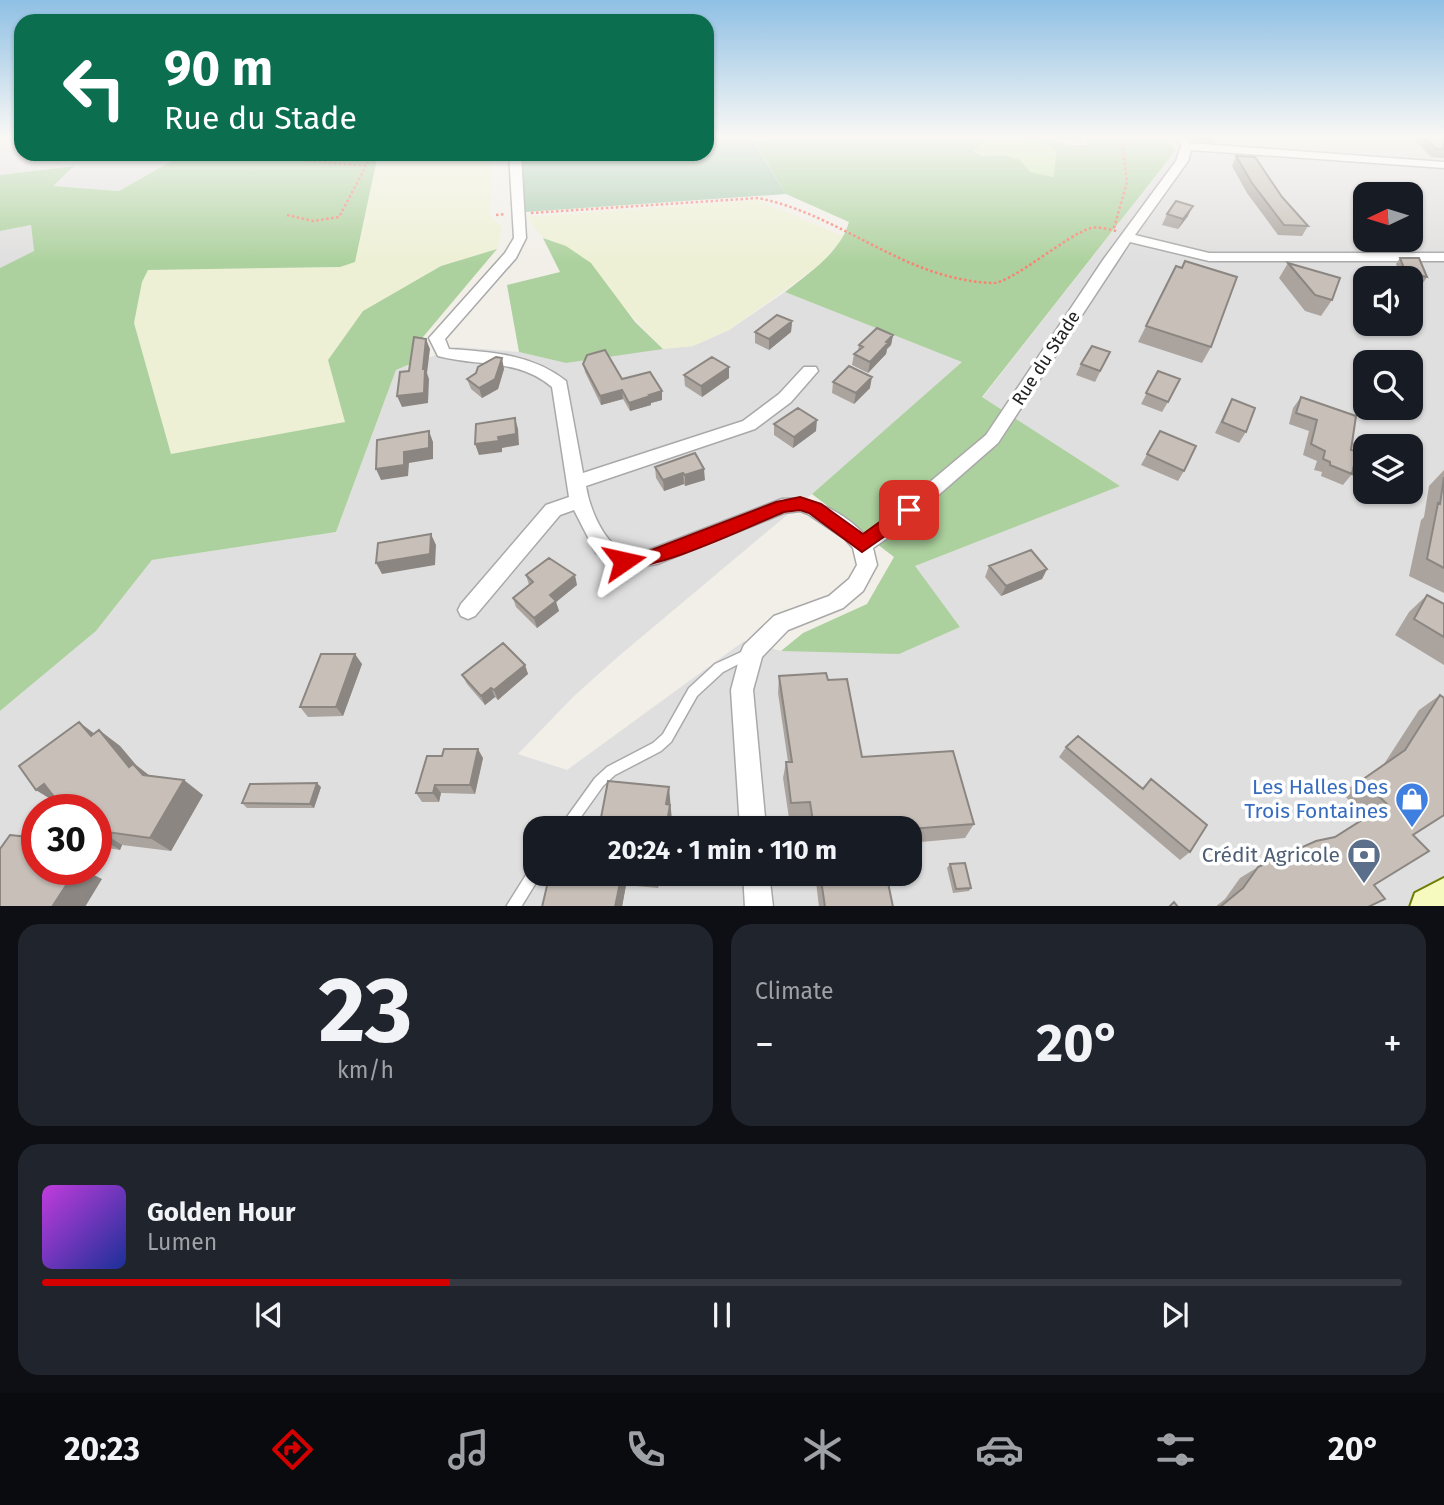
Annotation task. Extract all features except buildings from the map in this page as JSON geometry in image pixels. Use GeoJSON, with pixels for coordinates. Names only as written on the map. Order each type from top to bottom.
{"type":"FeatureCollection","features":[{"type":"Feature","properties":{"kind":"street"},"geometry":{"type":"LineString","coordinates":[[516,178],[520,238],[511,255],[437,338],[443,353],[522,364],[550,375],[560,385],[577,492],[603,547],[624,561],[650,558],[782,506],[800,503],[815,509],[857,539],[867,565],[856,585],[836,602],[782,622],[752,652],[743,690],[752,816]]}},
{"type":"Feature","properties":{"kind":"street","name":"Rue du Stade"},"geometry":{"type":"LineString","coordinates":[[857,539],[888,528],[992,439],[1126,237],[1169,178]]}},
{"type":"Feature","properties":{"kind":"street"},"geometry":{"type":"LineString","coordinates":[[1126,237],[1209,257],[1444,257]]}},
{"type":"Feature","properties":{"kind":"street"},"geometry":{"type":"LineString","coordinates":[[468,610],[553,510],[577,492],[749,425],[785,398],[810,371]]}},
{"type":"Feature","properties":{"kind":"street"},"geometry":{"type":"LineString","coordinates":[[757,886],[759,906]]}},
{"type":"Feature","properties":{"kind":"street"},"geometry":{"type":"LineString","coordinates":[[1429,906],[1444,897]]}},
{"type":"Feature","properties":{"kind":"lane"},"geometry":{"type":"LineString","coordinates":[[574,816],[598,782],[611,771],[657,747],[667,738],[693,692],[719,668],[752,652]]}},
{"type":"Feature","properties":{"kind":"lane"},"geometry":{"type":"LineString","coordinates":[[513,906],[527,886]]}},
{"type":"Feature","properties":{"kind":"path"},"geometry":{"type":"LineString","coordinates":[[287,215],[313,221],[339,217],[359,178]]}},
{"type":"Feature","properties":{"kind":"path"},"geometry":{"type":"LineString","coordinates":[[517,214],[758,198],[783,203],[831,223],[910,265],[962,279],[998,283],[1092,227],[1113,230],[1126,200],[1127,178]]}},
{"type":"Feature","properties":{"kind":"shaded area"},"geometry":{"type":"Polygon","coordinates":[[[61,178],[141,178],[119,191],[53,186],[61,178]]]}},
{"type":"Feature","properties":{"kind":"shaded area"},"geometry":{"type":"Polygon","coordinates":[[[1154,178],[1444,178],[1444,906],[0,906],[0,711],[96,631],[152,560],[336,532],[396,370],[457,347],[519,352],[566,363],[636,351],[693,346],[729,330],[785,292],[963,362],[812,494],[620,655],[574,696],[518,754],[567,770],[744,641],[781,651],[960,627],[914,566],[1119,486],[982,398],[1154,178]]]}},
{"type":"Feature","properties":{"kind":"shaded area"},"geometry":{"type":"Polygon","coordinates":[[[31,225],[34,252],[0,268],[0,231],[31,225]]]}},
{"type":"Feature","properties":{"kind":"green space"},"geometry":{"type":"Polygon","coordinates":[[[0,178],[61,178],[53,186],[119,191],[141,178],[373,178],[355,262],[340,267],[148,270],[142,282],[134,323],[171,454],[345,422],[328,360],[363,311],[441,266],[497,249],[423,337],[425,358],[396,370],[336,532],[152,560],[96,631],[0,711],[0,268],[34,251],[31,225],[0,231],[0,178]]]}},
{"type":"Feature","properties":{"kind":"green space"},"geometry":{"type":"Polygon","coordinates":[[[373,178],[491,178],[490,216],[502,227],[497,249],[441,266],[328,360],[346,422],[171,454],[134,323],[142,282],[148,270],[340,267],[355,262],[373,178]]]}},
{"type":"Feature","properties":{"kind":"green space"},"geometry":{"type":"Polygon","coordinates":[[[523,178],[776,178],[786,194],[525,212],[523,178]]]}},
{"type":"Feature","properties":{"kind":"green space"},"geometry":{"type":"Polygon","coordinates":[[[777,178],[1154,178],[982,397],[1120,486],[915,566],[960,627],[899,654],[781,651],[803,633],[867,604],[894,557],[812,494],[962,362],[785,292],[831,253],[849,222],[786,194],[777,178]]]}},
{"type":"Feature","properties":{"kind":"green space"},"geometry":{"type":"Polygon","coordinates":[[[757,200],[845,237],[819,265],[729,330],[693,346],[663,349],[566,246],[543,238],[526,217],[757,200]]]}},
{"type":"Feature","properties":{"kind":"green space"},"geometry":{"type":"Polygon","coordinates":[[[543,238],[566,246],[591,263],[635,322],[663,349],[566,363],[519,352],[507,285],[560,272],[543,238]]]}},
{"type":"Feature","properties":{"kind":"place","name":"Les Halles Des Trois Fontaines"},"geometry":{"type":"Point","coordinates":[1412,829]}},
{"type":"Feature","properties":{"kind":"place","name":"Crédit Agricole"},"geometry":{"type":"Point","coordinates":[1364,885]}},
{"type":"Feature","properties":{"kind":"route"},"geometry":{"type":"LineString","coordinates":[[624,561],[650,558],[782,506],[800,503],[815,509],[852,534],[862,545],[909,510]]}}]}
